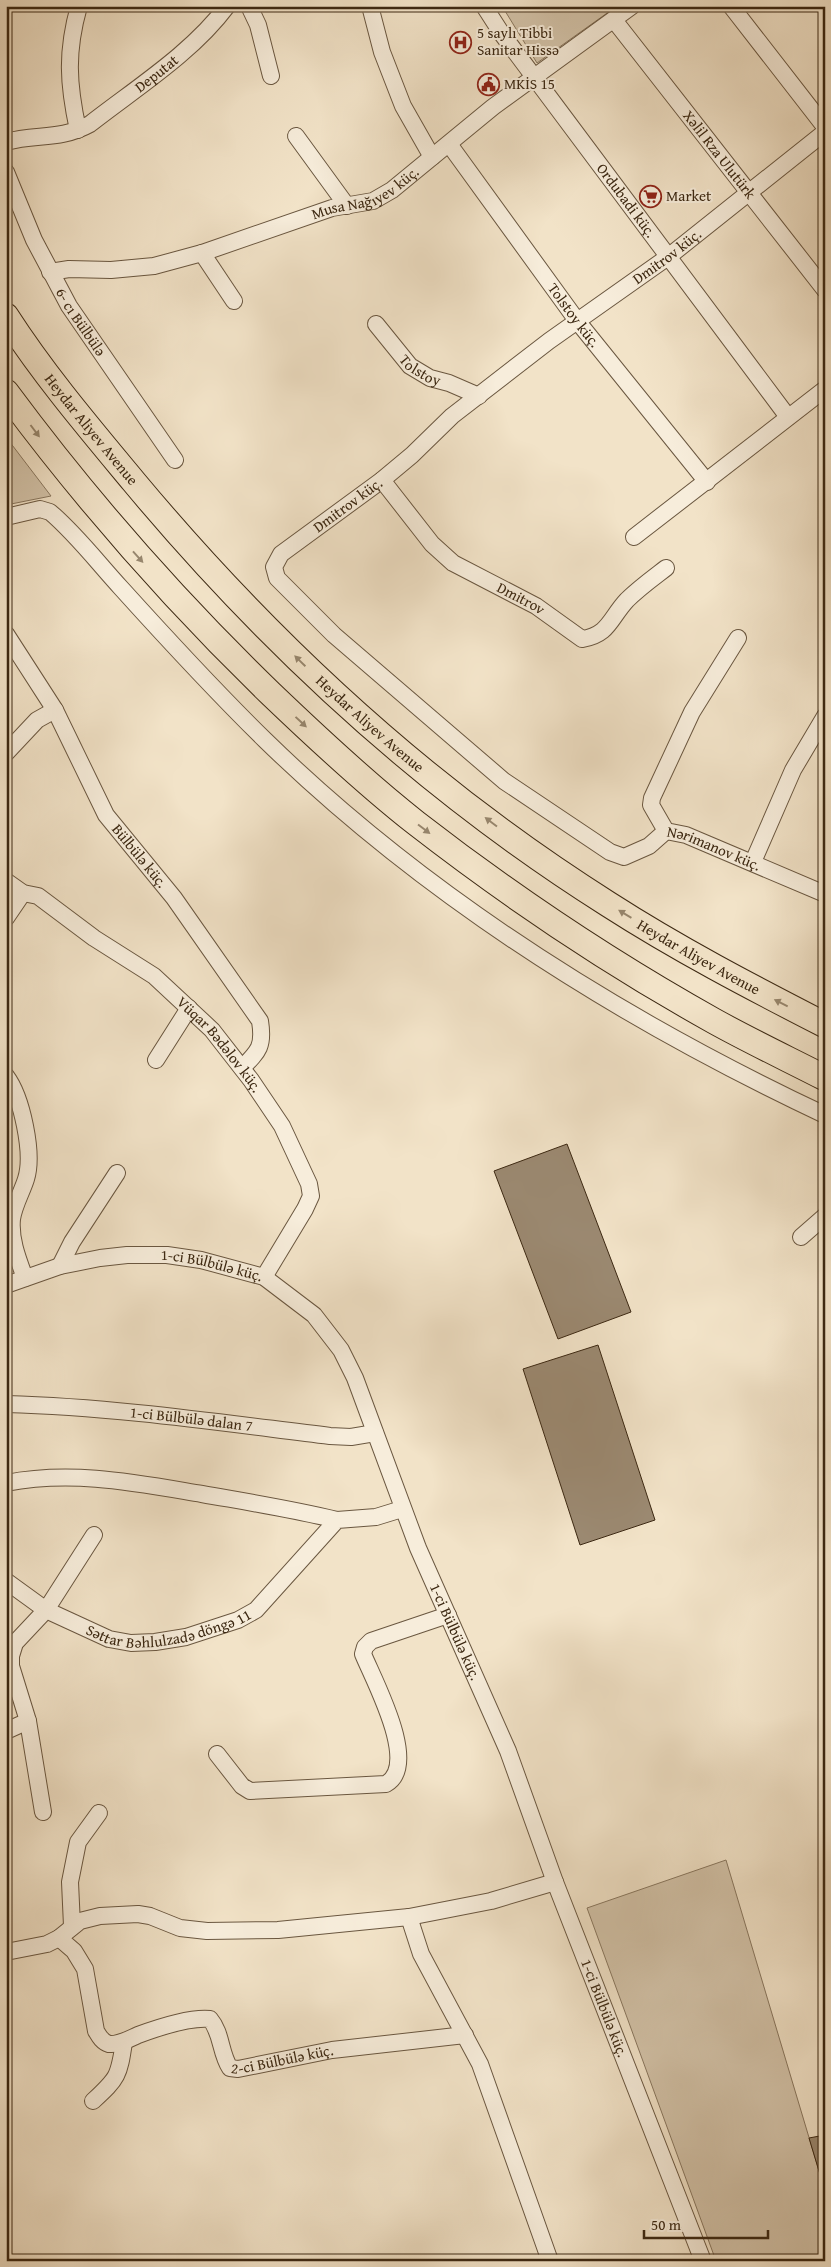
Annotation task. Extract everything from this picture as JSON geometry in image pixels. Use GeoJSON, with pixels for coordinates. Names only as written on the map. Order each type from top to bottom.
{"type":"FeatureCollection","features":[{"type":"Feature","properties":{"kind":"highway","name":"Heydar Aliyev Avenue"},"geometry":{"type":"LineString","coordinates":[[6,316],[86,425],[170,524],[239,601],[326,686],[386,740],[528,850],[608,904],[732,978],[825,1024]]}},
{"type":"Feature","properties":{"kind":"highway"},"geometry":{"type":"LineString","coordinates":[[6,392],[98,510],[208,633],[296,718],[400,809],[499,885],[582,941],[714,1021],[825,1078]]}},
{"type":"Feature","properties":{"kind":"street"},"geometry":{"type":"LineString","coordinates":[[78,130],[71,96],[69,68],[71,36],[79,6]]}},
{"type":"Feature","properties":{"kind":"street","name":"Deputat"},"geometry":{"type":"LineString","coordinates":[[6,142],[58,136],[90,124],[171,61],[214,24],[227,6]]}},
{"type":"Feature","properties":{"kind":"street"},"geometry":{"type":"LineString","coordinates":[[249,6],[258,25],[271,76]]}},
{"type":"Feature","properties":{"kind":"street"},"geometry":{"type":"LineString","coordinates":[[370,6],[382,52],[403,106],[432,157]]}},
{"type":"Feature","properties":{"kind":"street","name":"Ordubadi küç."},"geometry":{"type":"LineString","coordinates":[[484,6],[502,34],[788,417]]}},
{"type":"Feature","properties":{"kind":"street","name":"Musa Nağıyev küç."},"geometry":{"type":"LineString","coordinates":[[50,272],[69,269],[111,270],[154,266],[202,254],[332,208],[373,201],[386,194],[493,107],[632,6]]}},
{"type":"Feature","properties":{"kind":"street"},"geometry":{"type":"LineString","coordinates":[[732,6],[825,127]]}},
{"type":"Feature","properties":{"kind":"street","name":"Xəlil Rza Ulutürk"},"geometry":{"type":"LineString","coordinates":[[614,20],[750,191],[825,290]]}},
{"type":"Feature","properties":{"kind":"street","name":"Dmitrov küç."},"geometry":{"type":"LineString","coordinates":[[666,831],[649,846],[635,854],[624,857],[610,852],[504,781],[334,635],[277,578],[274,567],[281,554],[382,480],[412,455],[452,416],[549,341],[668,257],[825,132]]}},
{"type":"Feature","properties":{"kind":"street"},"geometry":{"type":"LineString","coordinates":[[296,136],[347,206]]}},
{"type":"Feature","properties":{"kind":"street","name":"Tolstoy küç."},"geometry":{"type":"LineString","coordinates":[[449,144],[578,322],[707,482]]}},
{"type":"Feature","properties":{"kind":"street","name":"6- cı Bülbülə"},"geometry":{"type":"LineString","coordinates":[[6,172],[50,272],[69,306],[175,460]]}},
{"type":"Feature","properties":{"kind":"street"},"geometry":{"type":"LineString","coordinates":[[202,254],[234,301]]}},
{"type":"Feature","properties":{"kind":"street","name":"Tolstoy"},"geometry":{"type":"LineString","coordinates":[[376,324],[410,366],[430,378],[449,383],[479,396]]}},
{"type":"Feature","properties":{"kind":"street"},"geometry":{"type":"LineString","coordinates":[[634,538],[825,389]]}},
{"type":"Feature","properties":{"kind":"street","name":"Dmitrov"},"geometry":{"type":"LineString","coordinates":[[382,480],[432,544],[453,563],[536,606],[582,639],[592,638],[602,632],[627,601],[666,568]]}},
{"type":"Feature","properties":{"kind":"street"},"geometry":{"type":"LineString","coordinates":[[6,517],[40,509],[50,512],[190,664],[265,740],[369,835],[488,922],[649,1026],[756,1083],[825,1115]]}},
{"type":"Feature","properties":{"kind":"street","name":"Bülbülə küç."},"geometry":{"type":"LineString","coordinates":[[6,634],[55,710],[106,815],[174,898],[260,1022],[262,1037],[259,1051],[242,1068]]}},
{"type":"Feature","properties":{"kind":"street","name":"Nərimanov küç."},"geometry":{"type":"LineString","coordinates":[[738,638],[692,712],[652,798],[651,805],[666,831],[686,835],[825,894]]}},
{"type":"Feature","properties":{"kind":"street"},"geometry":{"type":"LineString","coordinates":[[6,753],[37,720],[55,710]]}},
{"type":"Feature","properties":{"kind":"street"},"geometry":{"type":"LineString","coordinates":[[753,862],[793,770],[825,716]]}},
{"type":"Feature","properties":{"kind":"street","name":"Vüqar Bədəlov küç."},"geometry":{"type":"LineString","coordinates":[[6,881],[23,893],[38,896],[94,938],[137,963],[189,1008],[212,1030],[242,1068],[282,1126],[309,1184],[310,1196],[305,1209],[264,1277]]}},
{"type":"Feature","properties":{"kind":"street"},"geometry":{"type":"LineString","coordinates":[[6,918],[23,893]]}},
{"type":"Feature","properties":{"kind":"street"},"geometry":{"type":"LineString","coordinates":[[156,1060],[189,1008]]}},
{"type":"Feature","properties":{"kind":"street"},"geometry":{"type":"LineString","coordinates":[[6,1076],[15,1093],[29,1150],[27,1178],[12,1219],[13,1241],[25,1278]]}},
{"type":"Feature","properties":{"kind":"street"},"geometry":{"type":"LineString","coordinates":[[60,1266],[72,1242],[117,1173]]}},
{"type":"Feature","properties":{"kind":"street"},"geometry":{"type":"LineString","coordinates":[[801,1237],[825,1216]]}},
{"type":"Feature","properties":{"kind":"street","name":"1-ci Bülbülə küç."},"geometry":{"type":"LineString","coordinates":[[6,1285],[60,1266],[118,1256],[167,1256],[201,1260],[264,1277],[314,1314],[341,1350],[355,1378],[402,1509],[508,1751],[555,1882],[703,2261]]}},
{"type":"Feature","properties":{"kind":"street","name":"1-ci Bülbülə dalan 7"},"geometry":{"type":"LineString","coordinates":[[6,1404],[55,1405],[160,1415],[330,1436],[351,1437],[375,1433]]}},
{"type":"Feature","properties":{"kind":"street"},"geometry":{"type":"LineString","coordinates":[[6,1483],[68,1476],[107,1478],[298,1510],[337,1520],[376,1517],[402,1509]]}},
{"type":"Feature","properties":{"kind":"street","name":"Səttar Bəhlulzadə döngə 11"},"geometry":{"type":"LineString","coordinates":[[6,1582],[46,1610],[109,1639],[131,1643],[155,1642],[186,1637],[238,1620],[256,1610],[337,1520]]}},
{"type":"Feature","properties":{"kind":"street"},"geometry":{"type":"LineString","coordinates":[[43,1812],[28,1721],[11,1666],[11,1656],[15,1643],[46,1610],[94,1535]]}},
{"type":"Feature","properties":{"kind":"street"},"geometry":{"type":"LineString","coordinates":[[217,1754],[242,1786],[250,1791],[386,1784],[394,1780],[398,1772],[395,1731],[363,1654],[364,1647],[371,1641],[448,1615]]}},
{"type":"Feature","properties":{"kind":"street"},"geometry":{"type":"LineString","coordinates":[[6,1731],[28,1721]]}},
{"type":"Feature","properties":{"kind":"street"},"geometry":{"type":"LineString","coordinates":[[72,1926],[70,1882],[78,1842],[99,1813]]}},
{"type":"Feature","properties":{"kind":"street"},"geometry":{"type":"LineString","coordinates":[[6,1952],[35,1948],[59,1938],[72,1926],[90,1917],[130,1914],[150,1916],[180,1928],[207,1932],[278,1930],[409,1917],[491,1901],[555,1882]]}},
{"type":"Feature","properties":{"kind":"street"},"geometry":{"type":"LineString","coordinates":[[409,1917],[422,1954],[480,2064],[492,2093],[550,2261]]}},
{"type":"Feature","properties":{"kind":"street","name":"2-ci Bülbülə küç."},"geometry":{"type":"LineString","coordinates":[[59,1938],[74,1951],[85,1969],[96,2030],[100,2038],[108,2044],[124,2042],[140,2035],[199,2018],[210,2019],[216,2026],[225,2060],[230,2068],[238,2069],[332,2050],[465,2035]]}},
{"type":"Feature","properties":{"kind":"street"},"geometry":{"type":"LineString","coordinates":[[93,2102],[115,2080],[120,2072],[124,2042]]}},
{"type":"Feature","properties":{"kind":"shaded area"},"geometry":{"type":"Polygon","coordinates":[[[502,6],[617,6],[537,63],[502,6]]]}},
{"type":"Feature","properties":{"kind":"shaded area"},"geometry":{"type":"Polygon","coordinates":[[[6,437],[51,496],[6,505],[6,437]]]}},
{"type":"Feature","properties":{"kind":"shaded area"},"geometry":{"type":"Polygon","coordinates":[[[726,1860],[825,2191],[825,2261],[716,2261],[587,1908],[726,1860]]]}},
{"type":"Feature","properties":{"kind":"building"},"geometry":{"type":"Polygon","coordinates":[[[567,1144],[631,1312],[558,1339],[494,1171],[567,1144]]]}},
{"type":"Feature","properties":{"kind":"building"},"geometry":{"type":"Polygon","coordinates":[[[598,1345],[655,1520],[580,1545],[523,1369],[598,1345]]]}},
{"type":"Feature","properties":{"kind":"building"},"geometry":{"type":"Polygon","coordinates":[[[825,2135],[825,2191],[809,2138],[825,2135]]]}},
{"type":"Feature","properties":{"kind":"place","name":"5 saylı Tibbi Sanitar Hissə"},"geometry":{"type":"Point","coordinates":[461,42]}},
{"type":"Feature","properties":{"kind":"place","name":"MKİS 15"},"geometry":{"type":"Point","coordinates":[488,84]}},
{"type":"Feature","properties":{"kind":"place","name":"Market"},"geometry":{"type":"Point","coordinates":[650,196]}}]}
